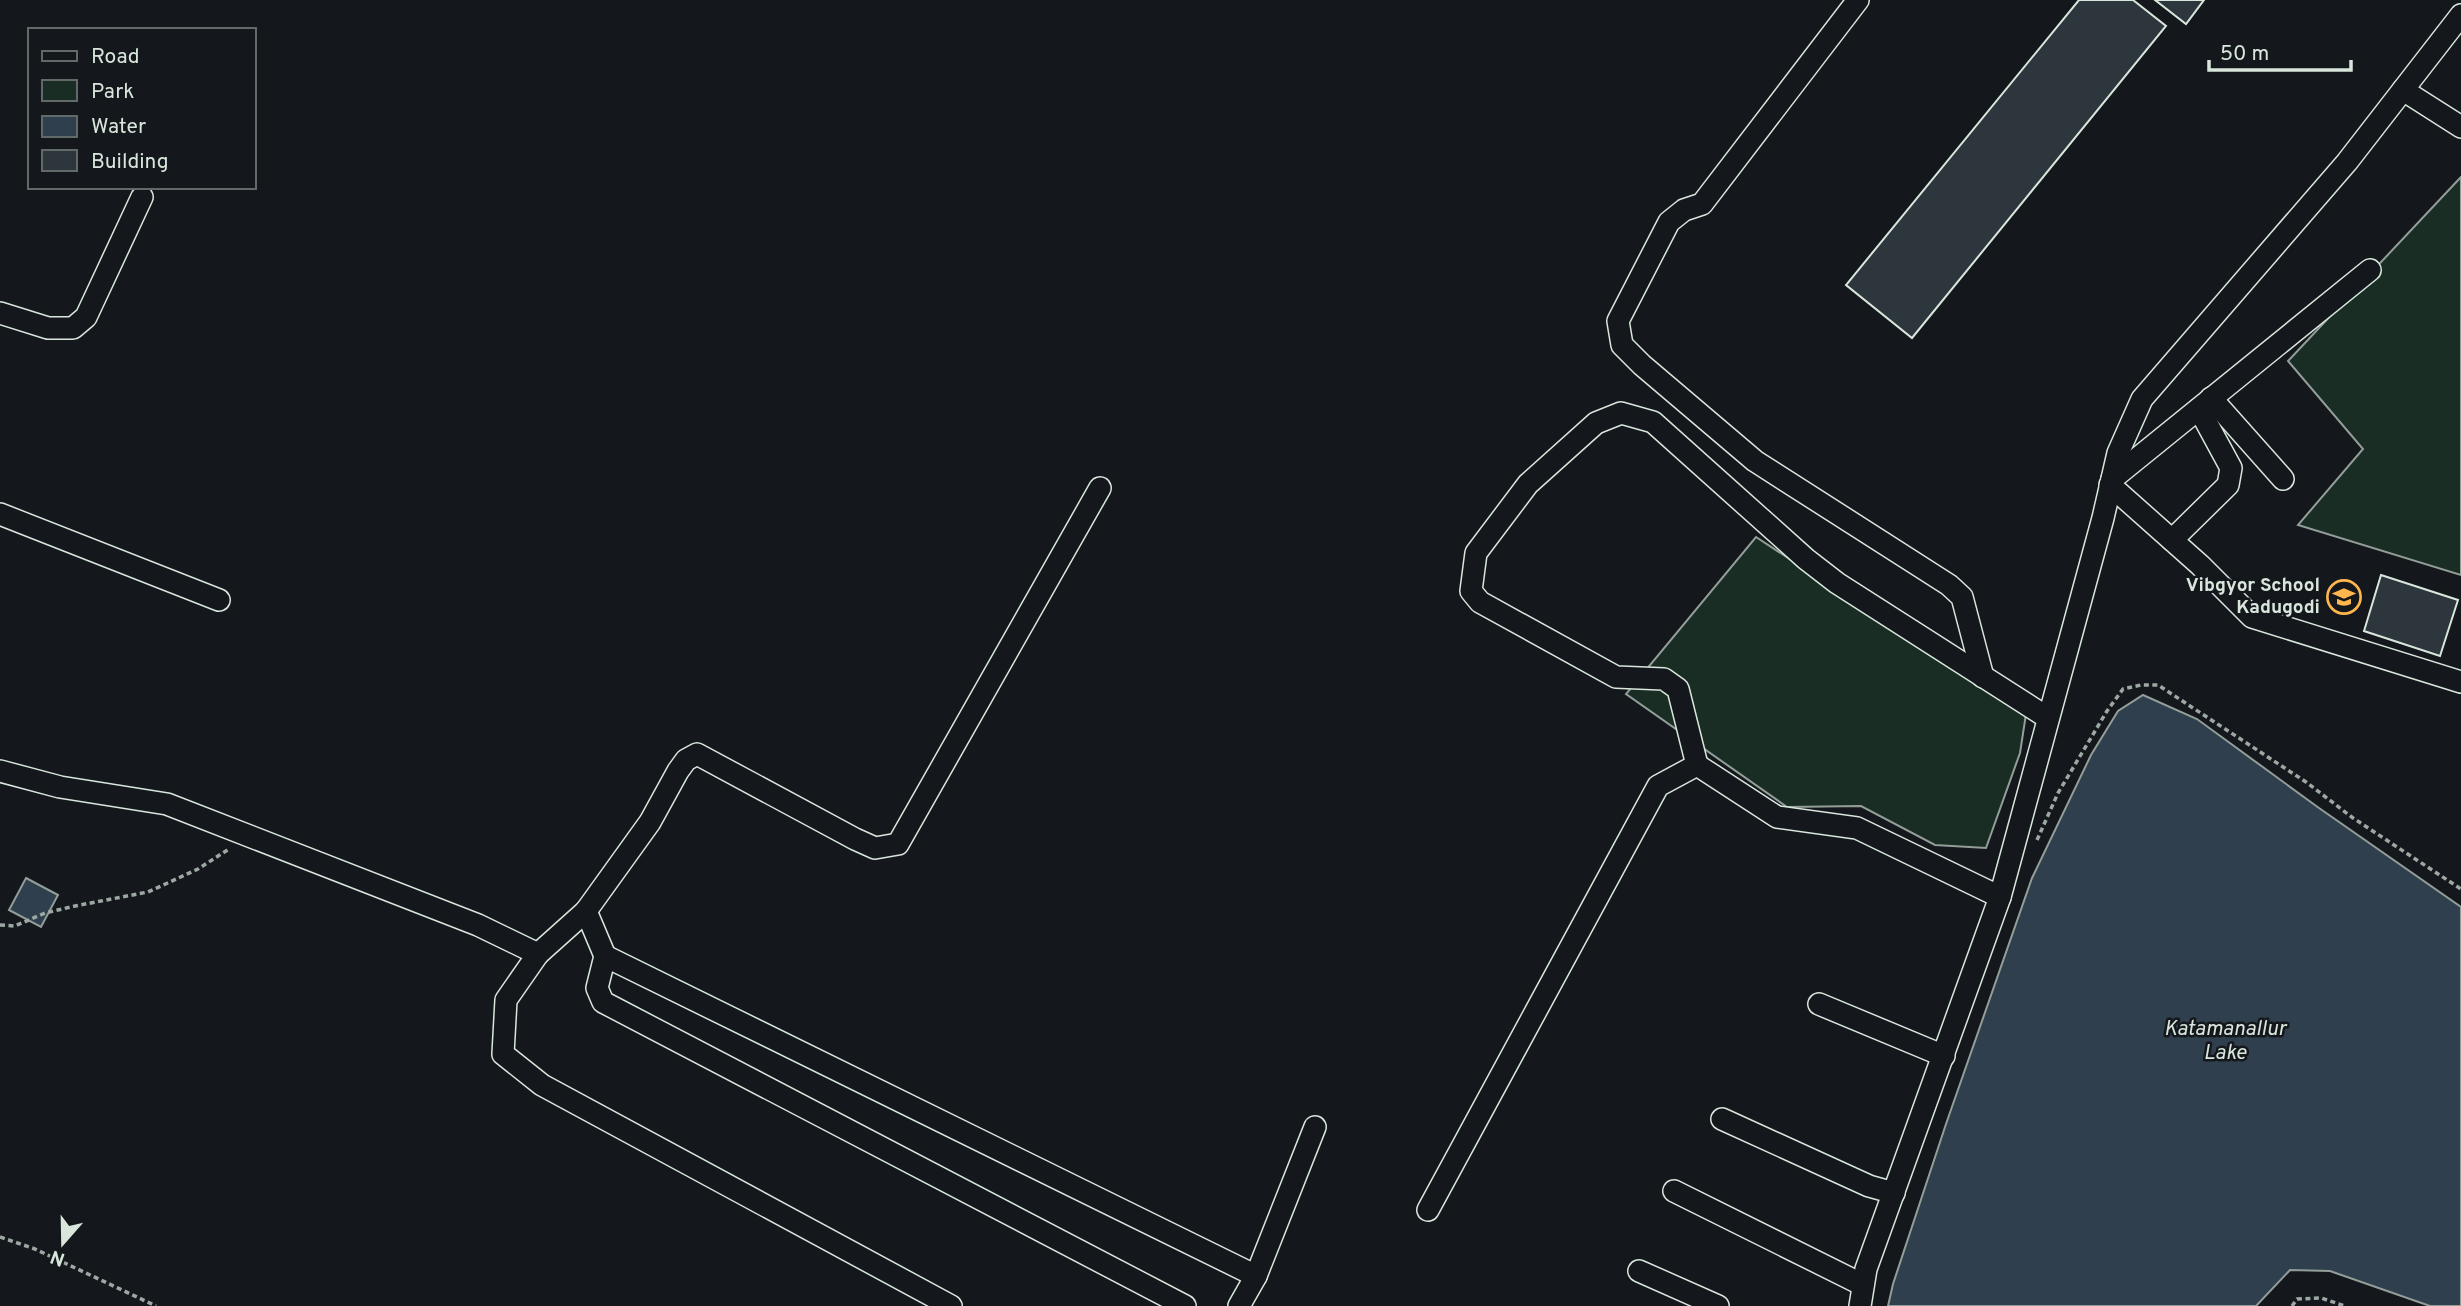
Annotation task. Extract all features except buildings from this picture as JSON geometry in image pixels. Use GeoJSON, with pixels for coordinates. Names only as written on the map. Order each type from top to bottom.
{"type":"FeatureCollection","features":[{"type":"Feature","properties":{"kind":"street"},"geometry":{"type":"LineString","coordinates":[[1858,0],[1702,204],[1684,210],[1669,222],[1618,321],[1622,345],[1755,461],[1949,585],[1962,597],[1983,677]]}},
{"type":"Feature","properties":{"kind":"street"},"geometry":{"type":"LineString","coordinates":[[1674,1191],[1862,1296],[1866,1269],[2000,897],[2118,453],[2142,399],[2347,162],[2461,15]]}},
{"type":"Feature","properties":{"kind":"street"},"geometry":{"type":"LineString","coordinates":[[2403,90],[2461,127]]}},
{"type":"Feature","properties":{"kind":"street"},"geometry":{"type":"LineString","coordinates":[[0,313],[48,328],[73,328],[86,317],[142,197]]}},
{"type":"Feature","properties":{"kind":"street"},"geometry":{"type":"LineString","coordinates":[[2111,482],[2370,270]]}},
{"type":"Feature","properties":{"kind":"street"},"geometry":{"type":"LineString","coordinates":[[2205,404],[2283,479]]}},
{"type":"Feature","properties":{"kind":"street"},"geometry":{"type":"LineString","coordinates":[[2172,540],[2230,480],[2231,468],[2205,404]]}},
{"type":"Feature","properties":{"kind":"street"},"geometry":{"type":"LineString","coordinates":[[2000,897],[1857,828],[1777,817],[1697,765],[1678,688],[1664,679],[1616,677],[1480,602],[1471,591],[1476,554],[1528,484],[1596,423],[1621,413],[1653,422],[1837,583],[2048,718]]}},
{"type":"Feature","properties":{"kind":"street"},"geometry":{"type":"LineString","coordinates":[[2111,482],[2252,617],[2461,682]]}},
{"type":"Feature","properties":{"kind":"street"},"geometry":{"type":"LineString","coordinates":[[951,1306],[542,1085],[503,1054],[506,1000],[538,954],[586,911],[650,822],[678,771],[686,760],[697,754],[875,848],[898,844],[1100,488]]}},
{"type":"Feature","properties":{"kind":"street"},"geometry":{"type":"LineString","coordinates":[[0,514],[219,600]]}},
{"type":"Feature","properties":{"kind":"street"},"geometry":{"type":"LineString","coordinates":[[1428,1210],[1658,786],[1697,765]]}},
{"type":"Feature","properties":{"kind":"street"},"geometry":{"type":"LineString","coordinates":[[0,771],[60,787],[167,804],[478,925],[538,954]]}},
{"type":"Feature","properties":{"kind":"street"},"geometry":{"type":"LineString","coordinates":[[586,911],[605,956],[597,988],[603,1002],[1185,1306]]}},
{"type":"Feature","properties":{"kind":"street"},"geometry":{"type":"LineString","coordinates":[[605,956],[1256,1276]]}},
{"type":"Feature","properties":{"kind":"street"},"geometry":{"type":"LineString","coordinates":[[1819,1004],[1944,1056]]}},
{"type":"Feature","properties":{"kind":"street"},"geometry":{"type":"LineString","coordinates":[[1723,1119],[1869,1186],[1894,1193]]}},
{"type":"Feature","properties":{"kind":"street"},"geometry":{"type":"LineString","coordinates":[[1238,1306],[1256,1276],[1315,1126]]}},
{"type":"Feature","properties":{"kind":"street"},"geometry":{"type":"LineString","coordinates":[[1639,1271],[1718,1306]]}},
{"type":"Feature","properties":{"kind":"path"},"geometry":{"type":"LineString","coordinates":[[2034,849],[2058,793],[2107,710],[2123,689],[2158,685],[2306,782],[2353,818],[2461,889]]}},
{"type":"Feature","properties":{"kind":"path"},"geometry":{"type":"LineString","coordinates":[[0,925],[15,926],[45,913],[148,892],[198,869],[227,850],[262,841]]}},
{"type":"Feature","properties":{"kind":"path"},"geometry":{"type":"LineString","coordinates":[[0,1237],[35,1250],[156,1306]]}},
{"type":"Feature","properties":{"kind":"path"},"geometry":{"type":"LineString","coordinates":[[2292,1306],[2297,1299],[2321,1298],[2345,1306]]}},
{"type":"Feature","properties":{"kind":"green space"},"geometry":{"type":"Polygon","coordinates":[[[2461,177],[2461,575],[2298,525],[2363,449],[2288,361],[2461,177]]]}},
{"type":"Feature","properties":{"kind":"green space"},"geometry":{"type":"Polygon","coordinates":[[[1756,537],[2026,714],[2020,753],[1986,848],[1935,845],[1861,806],[1787,807],[1626,694],[1756,537]]]}},
{"type":"Feature","properties":{"kind":"water","name":"Katamanallur Lake"},"geometry":{"type":"Polygon","coordinates":[[[2143,695],[2197,719],[2461,907],[2461,1306],[2430,1306],[2330,1271],[2290,1270],[2256,1306],[1888,1306],[1946,1124],[2032,878],[2091,755],[2118,711],[2143,695]]]}},
{"type":"Feature","properties":{"kind":"water"},"geometry":{"type":"Polygon","coordinates":[[[26,878],[58,895],[41,927],[9,910],[26,878]]]}},
{"type":"Feature","properties":{"kind":"place","name":"Vibgyor School Kadugodi"},"geometry":{"type":"Point","coordinates":[2344,597]}}]}
